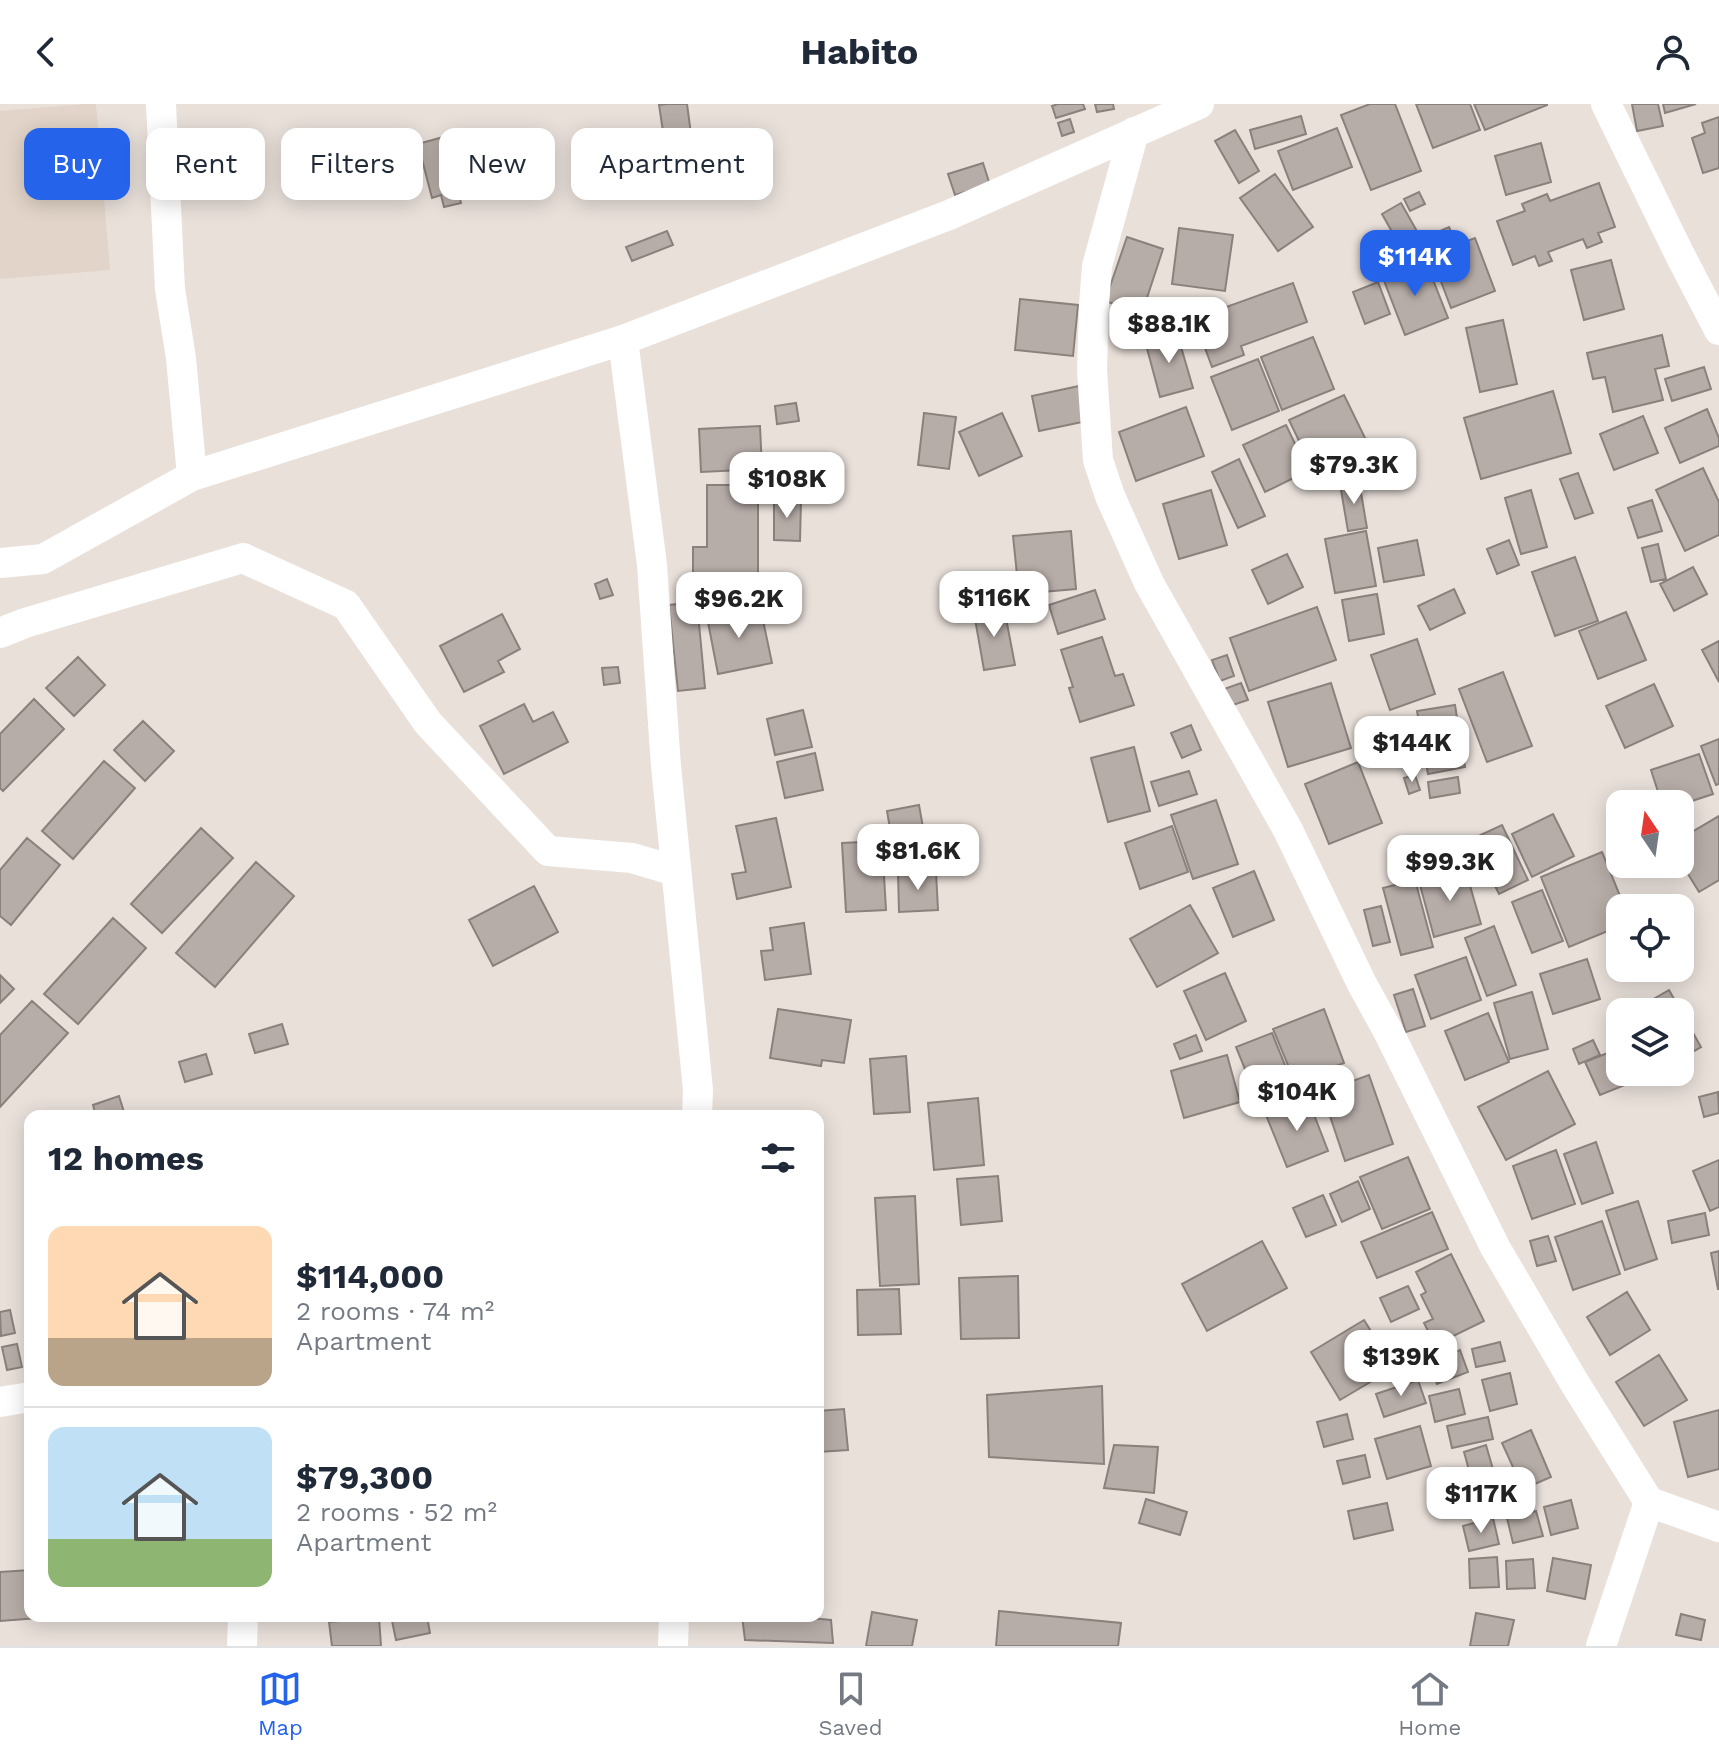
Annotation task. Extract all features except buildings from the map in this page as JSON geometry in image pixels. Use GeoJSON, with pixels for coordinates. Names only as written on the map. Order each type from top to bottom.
{"type":"FeatureCollection","features":[{"type":"Feature","properties":{"kind":"street"},"geometry":{"type":"LineString","coordinates":[[161,104],[170,289],[181,358],[192,476]]}},
{"type":"Feature","properties":{"kind":"street"},"geometry":{"type":"LineString","coordinates":[[0,563],[43,559],[192,476],[623,340],[949,215],[1199,104]]}},
{"type":"Feature","properties":{"kind":"street"},"geometry":{"type":"LineString","coordinates":[[1606,104],[1719,330]]}},
{"type":"Feature","properties":{"kind":"street"},"geometry":{"type":"LineString","coordinates":[[1134,132],[1097,266],[1094,305],[1092,370],[1098,460],[1110,496],[1149,583],[1288,830],[1495,1247],[1574,1382],[1649,1502],[1719,1527]]}},
{"type":"Feature","properties":{"kind":"street"},"geometry":{"type":"LineString","coordinates":[[623,340],[652,565],[666,766],[698,1090],[697,1110]]}},
{"type":"Feature","properties":{"kind":"street"},"geometry":{"type":"LineString","coordinates":[[0,633],[243,558],[346,605],[428,723],[548,851],[632,858],[676,871]]}},
{"type":"Feature","properties":{"kind":"street"},"geometry":{"type":"LineString","coordinates":[[0,1402],[24,1398]]}},
{"type":"Feature","properties":{"kind":"street"},"geometry":{"type":"LineString","coordinates":[[1601,1646],[1649,1502]]}},
{"type":"Feature","properties":{"kind":"street"},"geometry":{"type":"LineString","coordinates":[[242,1646],[243,1622]]}},
{"type":"Feature","properties":{"kind":"street"},"geometry":{"type":"LineString","coordinates":[[673,1646],[674,1622]]}},
{"type":"Feature","properties":{"kind":"shaded area"},"geometry":{"type":"Polygon","coordinates":[[[96,104],[98,128],[24,128],[24,200],[104,200],[110,270],[0,279],[0,111],[96,104]]]}}]}
